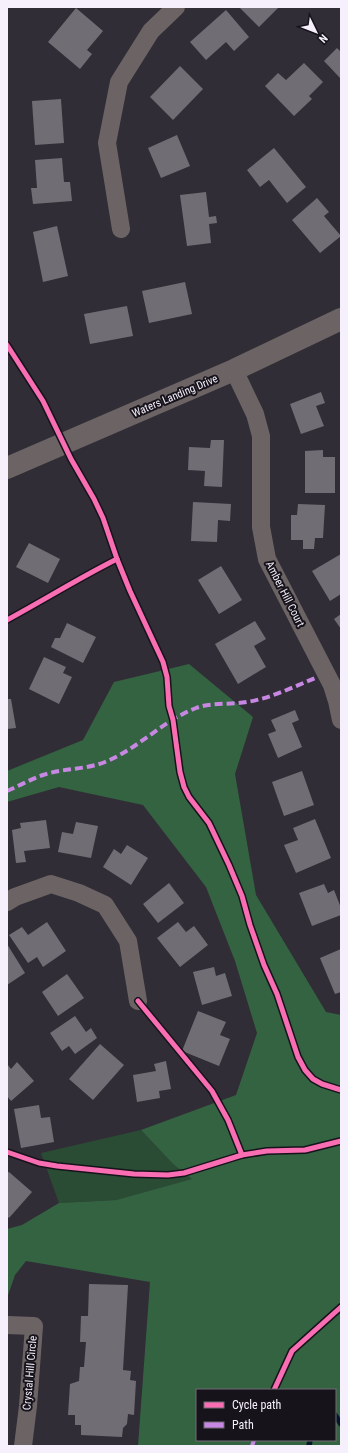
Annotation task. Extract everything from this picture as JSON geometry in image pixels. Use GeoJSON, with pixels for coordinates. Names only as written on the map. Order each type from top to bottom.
{"type":"FeatureCollection","features":[{"type":"Feature","properties":{"kind":"street"},"geometry":{"type":"LineString","coordinates":[[121,229],[107,143],[119,82],[151,30],[176,7]]}},
{"type":"Feature","properties":{"kind":"street","name":"Waters Landing Drive"},"geometry":{"type":"LineString","coordinates":[[7,468],[234,370],[341,319]]}},
{"type":"Feature","properties":{"kind":"street","name":"Amber Hill Court"},"geometry":{"type":"LineString","coordinates":[[234,370],[255,414],[261,436],[261,527],[267,559],[332,685],[341,720]]}},
{"type":"Feature","properties":{"kind":"street"},"geometry":{"type":"LineString","coordinates":[[7,902],[14,897],[51,884],[79,893],[105,905],[128,941],[138,1001]]}},
{"type":"Feature","properties":{"kind":"street","name":"Crystal Hill Circle"},"geometry":{"type":"LineString","coordinates":[[7,1325],[34,1326],[28,1406],[23,1446]]}},
{"type":"Feature","properties":{"kind":"green space"},"geometry":{"type":"Polygon","coordinates":[[[189,664],[253,717],[235,774],[256,895],[326,1012],[341,1015],[341,1446],[138,1446],[150,1282],[26,1261],[15,1275],[7,1298],[7,1229],[22,1225],[59,1203],[116,1200],[192,1179],[173,1164],[141,1130],[236,1095],[257,1033],[235,961],[206,887],[143,805],[59,787],[7,802],[7,771],[83,740],[114,682],[189,664]]]}},
{"type":"Feature","properties":{"kind":"green space"},"geometry":{"type":"Polygon","coordinates":[[[141,1130],[173,1164],[193,1179],[116,1200],[59,1203],[41,1153],[141,1130]]]}},
{"type":"Feature","properties":{"kind":"building"},"geometry":{"type":"Polygon","coordinates":[[[239,7],[279,7],[259,27],[239,7]]]}},
{"type":"Feature","properties":{"kind":"building"},"geometry":{"type":"Polygon","coordinates":[[[76,8],[103,31],[87,50],[92,54],[80,69],[48,42],[76,8]]]}},
{"type":"Feature","properties":{"kind":"building"},"geometry":{"type":"Polygon","coordinates":[[[226,10],[249,37],[234,51],[226,42],[206,60],[190,42],[226,10]]]}},
{"type":"Feature","properties":{"kind":"building"},"geometry":{"type":"Polygon","coordinates":[[[337,48],[341,52],[341,79],[324,61],[337,48]]]}},
{"type":"Feature","properties":{"kind":"building"},"geometry":{"type":"Polygon","coordinates":[[[304,63],[323,82],[309,96],[312,99],[294,116],[265,86],[278,73],[286,80],[304,63]]]}},
{"type":"Feature","properties":{"kind":"building"},"geometry":{"type":"Polygon","coordinates":[[[180,66],[203,89],[173,120],[150,97],[180,66]]]}},
{"type":"Feature","properties":{"kind":"building"},"geometry":{"type":"Polygon","coordinates":[[[61,99],[64,143],[35,145],[32,101],[61,99]]]}},
{"type":"Feature","properties":{"kind":"building"},"geometry":{"type":"Polygon","coordinates":[[[177,135],[190,166],[161,178],[148,148],[177,135]]]}},
{"type":"Feature","properties":{"kind":"building"},"geometry":{"type":"Polygon","coordinates":[[[274,148],[306,187],[287,203],[269,180],[260,187],[247,170],[274,148]]]}},
{"type":"Feature","properties":{"kind":"building"},"geometry":{"type":"Polygon","coordinates":[[[62,158],[64,182],[70,182],[72,201],[33,204],[31,188],[37,188],[35,160],[62,158]]]}},
{"type":"Feature","properties":{"kind":"building"},"geometry":{"type":"Polygon","coordinates":[[[206,192],[209,217],[216,216],[217,223],[209,224],[211,243],[187,246],[180,195],[206,192]]]}},
{"type":"Feature","properties":{"kind":"building"},"geometry":{"type":"Polygon","coordinates":[[[317,198],[329,212],[324,216],[341,236],[320,253],[292,220],[317,198]]]}},
{"type":"Feature","properties":{"kind":"building"},"geometry":{"type":"Polygon","coordinates":[[[57,226],[68,276],[43,282],[33,232],[57,226]]]}},
{"type":"Feature","properties":{"kind":"building"},"geometry":{"type":"Polygon","coordinates":[[[185,282],[192,314],[149,323],[142,291],[185,282]]]}},
{"type":"Feature","properties":{"kind":"building"},"geometry":{"type":"Polygon","coordinates":[[[127,306],[133,336],[90,344],[84,314],[127,306]]]}},
{"type":"Feature","properties":{"kind":"building"},"geometry":{"type":"Polygon","coordinates":[[[321,392],[325,403],[316,406],[324,426],[301,434],[290,404],[321,392]]]}},
{"type":"Feature","properties":{"kind":"building"},"geometry":{"type":"Polygon","coordinates":[[[211,440],[224,440],[222,487],[204,486],[205,471],[188,470],[189,447],[210,448],[211,440]]]}},
{"type":"Feature","properties":{"kind":"building"},"geometry":{"type":"Polygon","coordinates":[[[323,450],[323,457],[335,457],[335,493],[305,493],[305,451],[323,450]]]}},
{"type":"Feature","properties":{"kind":"building"},"geometry":{"type":"Polygon","coordinates":[[[193,502],[231,504],[230,521],[218,520],[217,542],[191,541],[193,502]]]}},
{"type":"Feature","properties":{"kind":"building"},"geometry":{"type":"Polygon","coordinates":[[[298,504],[325,505],[323,538],[315,538],[314,549],[303,549],[303,540],[291,540],[291,515],[297,515],[298,504]]]}},
{"type":"Feature","properties":{"kind":"building"},"geometry":{"type":"Polygon","coordinates":[[[29,543],[60,559],[48,583],[16,567],[29,543]]]}},
{"type":"Feature","properties":{"kind":"building"},"geometry":{"type":"Polygon","coordinates":[[[341,554],[341,594],[330,601],[312,571],[341,554]]]}},
{"type":"Feature","properties":{"kind":"building"},"geometry":{"type":"Polygon","coordinates":[[[221,566],[242,600],[219,614],[198,580],[221,566]]]}},
{"type":"Feature","properties":{"kind":"building"},"geometry":{"type":"Polygon","coordinates":[[[341,614],[341,629],[334,619],[341,614]]]}},
{"type":"Feature","properties":{"kind":"building"},"geometry":{"type":"Polygon","coordinates":[[[255,621],[266,639],[254,646],[266,667],[238,684],[215,644],[255,621]]]}},
{"type":"Feature","properties":{"kind":"building"},"geometry":{"type":"Polygon","coordinates":[[[67,623],[96,637],[83,663],[51,647],[55,638],[60,638],[67,623]]]}},
{"type":"Feature","properties":{"kind":"building"},"geometry":{"type":"Polygon","coordinates":[[[44,657],[66,667],[63,673],[72,677],[59,704],[29,689],[44,657]]]}},
{"type":"Feature","properties":{"kind":"building"},"geometry":{"type":"Polygon","coordinates":[[[7,699],[11,699],[16,728],[7,729],[7,699]]]}},
{"type":"Feature","properties":{"kind":"building"},"geometry":{"type":"Polygon","coordinates":[[[295,710],[299,720],[292,723],[302,747],[278,758],[268,734],[276,731],[271,720],[295,710]]]}},
{"type":"Feature","properties":{"kind":"building"},"geometry":{"type":"Polygon","coordinates":[[[302,771],[314,805],[284,816],[272,782],[302,771]]]}},
{"type":"Feature","properties":{"kind":"building"},"geometry":{"type":"Polygon","coordinates":[[[315,819],[331,858],[296,873],[284,845],[298,840],[293,828],[315,819]]]}},
{"type":"Feature","properties":{"kind":"building"},"geometry":{"type":"Polygon","coordinates":[[[46,820],[50,848],[24,851],[26,862],[16,863],[12,830],[21,828],[20,823],[46,820]]]}},
{"type":"Feature","properties":{"kind":"building"},"geometry":{"type":"Polygon","coordinates":[[[76,822],[98,826],[91,858],[58,852],[62,832],[73,834],[76,822]]]}},
{"type":"Feature","properties":{"kind":"building"},"geometry":{"type":"Polygon","coordinates":[[[127,845],[148,858],[131,885],[103,867],[114,849],[121,854],[127,845]]]}},
{"type":"Feature","properties":{"kind":"building"},"geometry":{"type":"Polygon","coordinates":[[[169,883],[184,903],[158,923],[143,904],[169,883]]]}},
{"type":"Feature","properties":{"kind":"building"},"geometry":{"type":"Polygon","coordinates":[[[324,884],[328,893],[334,890],[341,908],[341,915],[312,926],[299,893],[324,884]]]}},
{"type":"Feature","properties":{"kind":"building"},"geometry":{"type":"Polygon","coordinates":[[[47,922],[66,951],[43,967],[37,957],[28,963],[9,935],[22,927],[28,935],[47,922]]]}},
{"type":"Feature","properties":{"kind":"building"},"geometry":{"type":"Polygon","coordinates":[[[178,922],[186,932],[194,926],[208,945],[180,967],[157,938],[178,922]]]}},
{"type":"Feature","properties":{"kind":"building"},"geometry":{"type":"Polygon","coordinates":[[[7,944],[25,973],[7,985],[7,944]]]}},
{"type":"Feature","properties":{"kind":"building"},"geometry":{"type":"Polygon","coordinates":[[[341,949],[341,992],[335,994],[320,958],[341,949]]]}},
{"type":"Feature","properties":{"kind":"building"},"geometry":{"type":"Polygon","coordinates":[[[214,967],[216,976],[225,973],[232,996],[202,1005],[193,972],[214,967]]]}},
{"type":"Feature","properties":{"kind":"building"},"geometry":{"type":"Polygon","coordinates":[[[67,974],[84,998],[58,1016],[42,992],[67,974]]]}},
{"type":"Feature","properties":{"kind":"building"},"geometry":{"type":"Polygon","coordinates":[[[198,1011],[226,1022],[220,1035],[230,1039],[219,1066],[182,1051],[198,1011]]]}},
{"type":"Feature","properties":{"kind":"building"},"geometry":{"type":"Polygon","coordinates":[[[75,1016],[86,1032],[91,1028],[97,1038],[75,1054],[69,1046],[62,1051],[50,1033],[75,1016]]]}},
{"type":"Feature","properties":{"kind":"building"},"geometry":{"type":"Polygon","coordinates":[[[100,1044],[124,1065],[93,1100],[69,1079],[100,1044]]]}},
{"type":"Feature","properties":{"kind":"building"},"geometry":{"type":"Polygon","coordinates":[[[166,1061],[171,1089],[159,1091],[160,1098],[137,1102],[133,1075],[156,1071],[154,1064],[166,1061]]]}},
{"type":"Feature","properties":{"kind":"building"},"geometry":{"type":"Polygon","coordinates":[[[17,1062],[34,1081],[11,1101],[7,1096],[7,1064],[11,1069],[17,1062]]]}},
{"type":"Feature","properties":{"kind":"building"},"geometry":{"type":"Polygon","coordinates":[[[39,1105],[41,1118],[50,1117],[54,1142],[21,1148],[14,1109],[39,1105]]]}},
{"type":"Feature","properties":{"kind":"building"},"geometry":{"type":"Polygon","coordinates":[[[9,1172],[32,1192],[9,1218],[7,1216],[7,1173],[9,1172]]]}},
{"type":"Feature","properties":{"kind":"building"},"geometry":{"type":"Polygon","coordinates":[[[89,1284],[128,1285],[123,1370],[131,1371],[130,1380],[136,1381],[134,1415],[128,1414],[127,1424],[123,1428],[122,1437],[81,1435],[81,1425],[75,1425],[75,1415],[68,1415],[70,1384],[79,1381],[80,1367],[84,1367],[86,1342],[80,1342],[81,1316],[88,1316],[89,1284]]]}},
{"type":"Feature","properties":{"kind":"waterway"},"geometry":{"type":"LineString","coordinates":[[336,1416],[341,1424]]}},
{"type":"Feature","properties":{"kind":"waterway"},"geometry":{"type":"LineString","coordinates":[[309,1446],[310,1441]]}},
{"type":"Feature","properties":{"kind":"marked path"},"geometry":{"type":"LineString","coordinates":[[7,791],[43,775],[58,771],[97,765],[105,762],[128,750],[172,720],[196,708],[208,705],[241,703],[256,700],[274,695],[318,677]]}},
{"type":"Feature","properties":{"kind":"marked path"},"geometry":{"type":"LineString","coordinates":[[252,1446],[254,1441]]}},
{"type":"Feature","properties":{"kind":"cycle path"},"geometry":{"type":"LineString","coordinates":[[7,345],[43,401],[71,459],[94,499],[103,518],[130,591],[163,662],[167,677],[169,706],[173,720],[180,772],[184,787],[189,797],[209,823],[229,865],[242,896],[250,925],[264,965],[277,994],[298,1057],[305,1070],[313,1079],[322,1084],[341,1090]]}},
{"type":"Feature","properties":{"kind":"cycle path"},"geometry":{"type":"LineString","coordinates":[[7,620],[117,559]]}},
{"type":"Feature","properties":{"kind":"cycle path"},"geometry":{"type":"LineString","coordinates":[[138,1001],[212,1091],[228,1120],[242,1155]]}},
{"type":"Feature","properties":{"kind":"cycle path"},"geometry":{"type":"LineString","coordinates":[[7,1152],[39,1163],[57,1166],[134,1174],[168,1175],[184,1173],[242,1155],[267,1151],[305,1150],[341,1141]]}},
{"type":"Feature","properties":{"kind":"cycle path"},"geometry":{"type":"LineString","coordinates":[[274,1389],[292,1351],[341,1307]]}}]}
